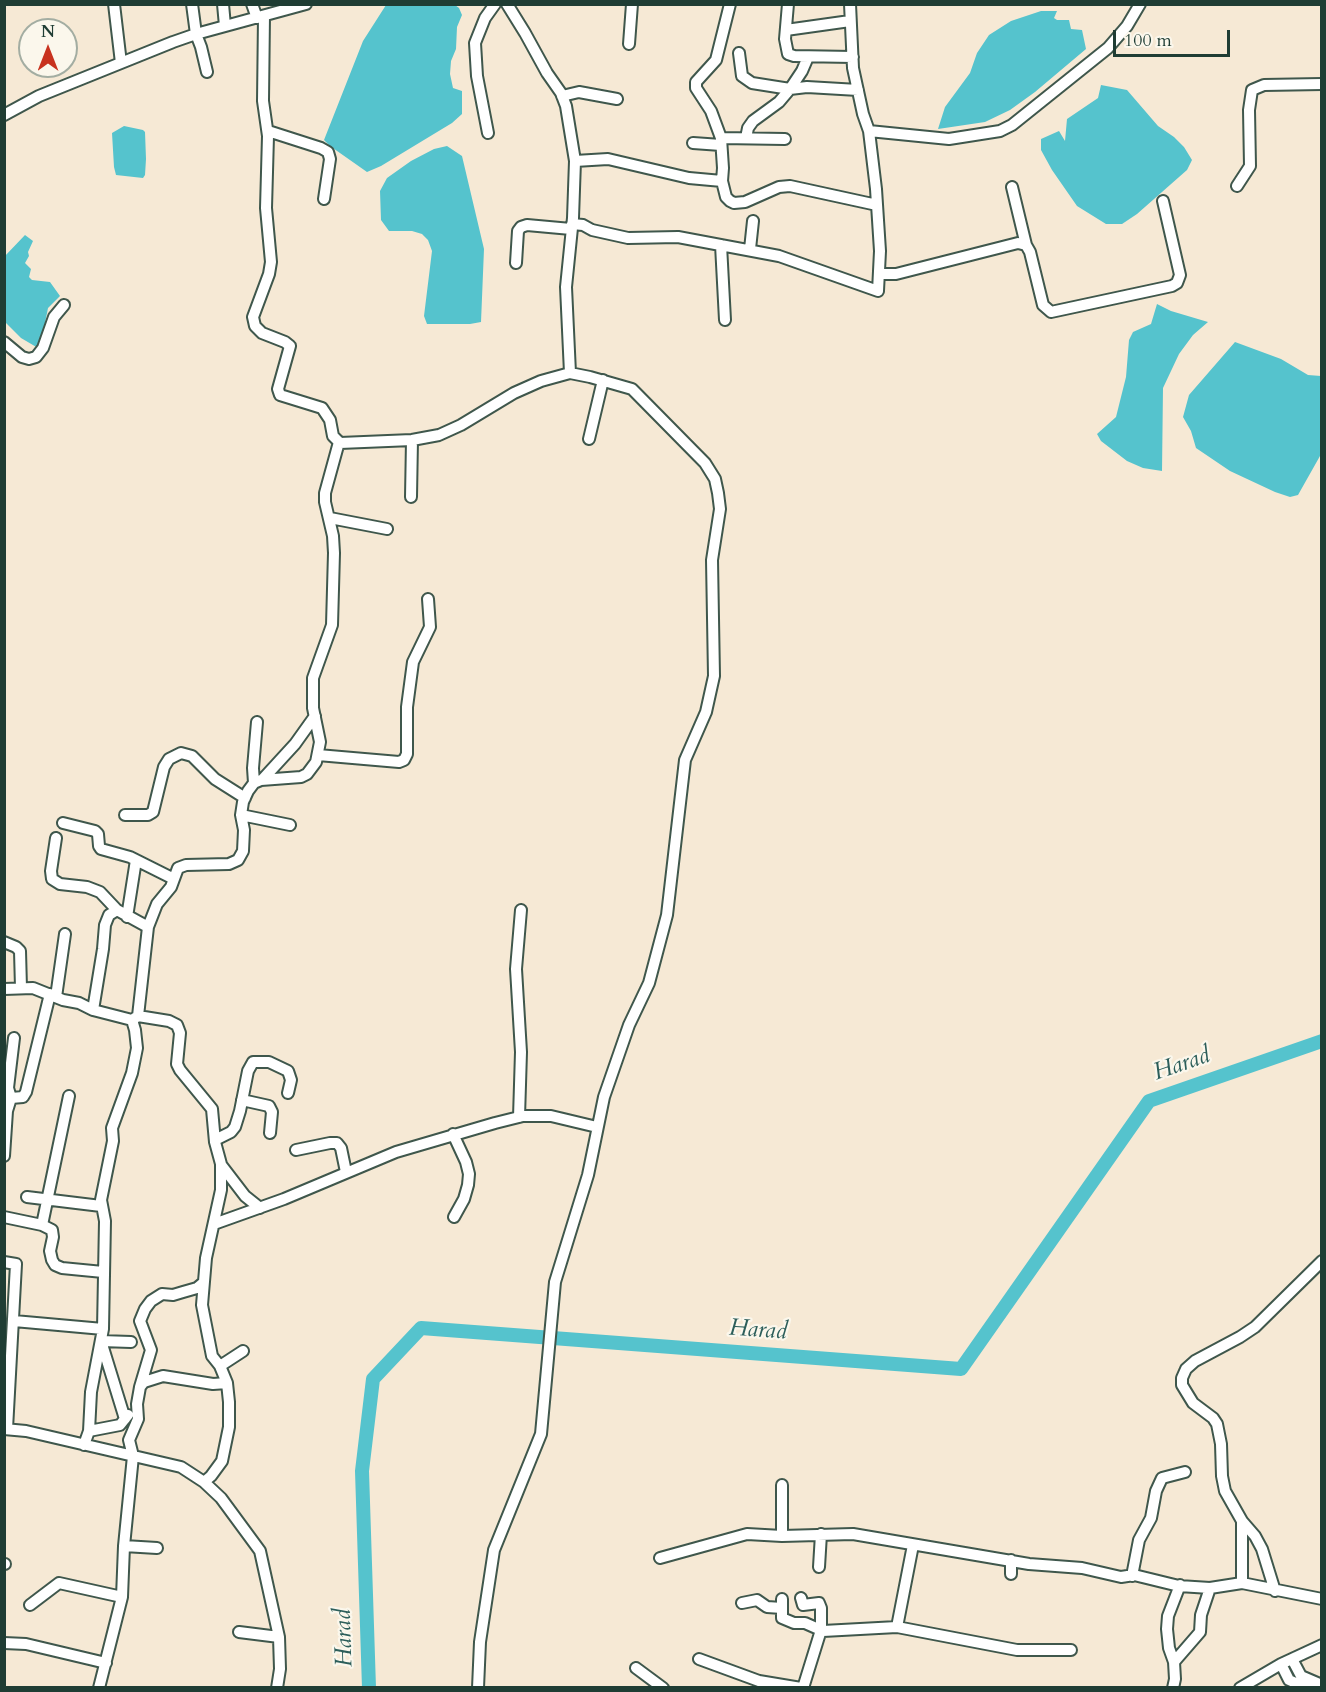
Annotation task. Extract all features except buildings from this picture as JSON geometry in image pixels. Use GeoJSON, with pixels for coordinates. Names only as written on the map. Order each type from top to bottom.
{"type":"FeatureCollection","features":[{"type":"Feature","properties":{"kind":"street"},"geometry":{"type":"LineString","coordinates":[[114,4],[121,63]]}},
{"type":"Feature","properties":{"kind":"street"},"geometry":{"type":"LineString","coordinates":[[192,4],[196,34],[207,72]]}},
{"type":"Feature","properties":{"kind":"street"},"geometry":{"type":"LineString","coordinates":[[224,4],[225,26]]}},
{"type":"Feature","properties":{"kind":"street"},"geometry":{"type":"LineString","coordinates":[[252,4],[260,17],[269,173],[266,208],[271,262],[269,274],[253,317],[255,326],[262,333],[290,346],[278,389],[280,395],[322,408],[330,420],[333,436],[340,443],[412,440],[439,435],[461,425],[514,393],[541,381],[570,373],[603,380],[632,389],[705,464],[715,479],[720,509],[712,560],[714,676],[706,712],[685,760],[667,915],[649,983],[629,1025],[604,1097],[588,1175],[555,1282],[541,1434],[494,1550],[480,1642],[478,1688]]}},
{"type":"Feature","properties":{"kind":"street"},"geometry":{"type":"LineString","coordinates":[[4,115],[39,96],[196,34],[306,4]]}},
{"type":"Feature","properties":{"kind":"street"},"geometry":{"type":"LineString","coordinates":[[488,133],[477,76],[475,43],[485,18],[495,4]]}},
{"type":"Feature","properties":{"kind":"street"},"geometry":{"type":"LineString","coordinates":[[507,4],[566,106],[575,161],[566,287],[570,373]]}},
{"type":"Feature","properties":{"kind":"street"},"geometry":{"type":"LineString","coordinates":[[629,44],[632,4]]}},
{"type":"Feature","properties":{"kind":"street"},"geometry":{"type":"LineString","coordinates":[[730,4],[716,60],[696,82],[696,88],[711,111],[721,141],[722,181],[726,197],[734,203],[745,202],[779,187],[790,186],[877,205]]}},
{"type":"Feature","properties":{"kind":"street"},"geometry":{"type":"LineString","coordinates":[[788,4],[785,47],[788,54],[808,57],[853,57]]}},
{"type":"Feature","properties":{"kind":"street"},"geometry":{"type":"LineString","coordinates":[[516,263],[518,231],[521,226],[572,227],[583,225],[592,230],[628,238],[678,237],[750,249],[779,256],[878,291],[880,251],[877,205],[869,131],[863,114],[853,57],[850,4]]}},
{"type":"Feature","properties":{"kind":"street"},"geometry":{"type":"LineString","coordinates":[[869,131],[949,139],[1000,130],[1012,125],[1108,48],[1140,4]]}},
{"type":"Feature","properties":{"kind":"street"},"geometry":{"type":"LineString","coordinates":[[786,30],[850,21]]}},
{"type":"Feature","properties":{"kind":"street"},"geometry":{"type":"LineString","coordinates":[[739,53],[742,76],[752,83],[790,89],[807,87],[858,90]]}},
{"type":"Feature","properties":{"kind":"street"},"geometry":{"type":"LineString","coordinates":[[746,138],[748,128],[753,121],[778,102],[790,89],[808,57]]}},
{"type":"Feature","properties":{"kind":"street"},"geometry":{"type":"LineString","coordinates":[[1237,186],[1250,166],[1249,110],[1252,90],[1264,85],[1322,84]]}},
{"type":"Feature","properties":{"kind":"street"},"geometry":{"type":"LineString","coordinates":[[562,96],[579,92],[617,99]]}},
{"type":"Feature","properties":{"kind":"street"},"geometry":{"type":"LineString","coordinates":[[267,131],[321,147],[328,152],[330,159],[324,199]]}},
{"type":"Feature","properties":{"kind":"street"},"geometry":{"type":"LineString","coordinates":[[693,143],[746,138],[785,139]]}},
{"type":"Feature","properties":{"kind":"street"},"geometry":{"type":"LineString","coordinates":[[575,161],[608,159],[689,178],[722,181]]}},
{"type":"Feature","properties":{"kind":"street"},"geometry":{"type":"LineString","coordinates":[[1012,187],[1043,305],[1051,312],[1172,286],[1177,283],[1180,275],[1163,201]]}},
{"type":"Feature","properties":{"kind":"street"},"geometry":{"type":"LineString","coordinates":[[750,249],[753,221]]}},
{"type":"Feature","properties":{"kind":"street"},"geometry":{"type":"LineString","coordinates":[[879,274],[896,274],[1006,245],[1018,243],[1026,245]]}},
{"type":"Feature","properties":{"kind":"street"},"geometry":{"type":"LineString","coordinates":[[721,245],[724,320]]}},
{"type":"Feature","properties":{"kind":"street"},"geometry":{"type":"LineString","coordinates":[[7,349],[29,359],[40,354],[48,339],[54,317],[64,305]]}},
{"type":"Feature","properties":{"kind":"street"},"geometry":{"type":"LineString","coordinates":[[589,439],[603,380]]}},
{"type":"Feature","properties":{"kind":"street"},"geometry":{"type":"LineString","coordinates":[[411,497],[412,440]]}},
{"type":"Feature","properties":{"kind":"street"},"geometry":{"type":"LineString","coordinates":[[258,782],[301,777],[312,769],[318,755],[320,742],[315,716],[313,678],[332,625],[334,553],[325,493],[339,442]]}},
{"type":"Feature","properties":{"kind":"street"},"geometry":{"type":"LineString","coordinates":[[330,518],[387,529]]}},
{"type":"Feature","properties":{"kind":"street"},"geometry":{"type":"LineString","coordinates":[[318,755],[399,762],[406,757],[409,691],[413,662],[430,627],[428,599]]}},
{"type":"Feature","properties":{"kind":"street"},"geometry":{"type":"LineString","coordinates":[[84,1445],[89,1431],[91,1392],[103,1329],[105,1221],[101,1206],[104,1181],[113,1141],[112,1128],[132,1073],[137,1048],[135,1018],[148,927],[157,904],[171,887],[180,866],[229,864],[238,860],[243,851],[242,815],[248,790],[295,744],[315,716]]}},
{"type":"Feature","properties":{"kind":"street"},"geometry":{"type":"LineString","coordinates":[[257,722],[254,768],[258,782]]}},
{"type":"Feature","properties":{"kind":"street"},"geometry":{"type":"LineString","coordinates":[[125,815],[148,815],[153,812],[165,767],[169,759],[181,753],[192,756],[215,779],[245,798]]}},
{"type":"Feature","properties":{"kind":"street"},"geometry":{"type":"LineString","coordinates":[[242,815],[290,825]]}},
{"type":"Feature","properties":{"kind":"street"},"geometry":{"type":"LineString","coordinates":[[63,823],[95,831],[98,834],[101,849],[136,860],[174,879]]}},
{"type":"Feature","properties":{"kind":"street"},"geometry":{"type":"LineString","coordinates":[[56,838],[52,879],[60,884],[87,887],[100,892],[117,910],[148,927]]}},
{"type":"Feature","properties":{"kind":"street"},"geometry":{"type":"LineString","coordinates":[[127,917],[136,860]]}},
{"type":"Feature","properties":{"kind":"street"},"geometry":{"type":"LineString","coordinates":[[93,1010],[105,925],[109,915],[117,910]]}},
{"type":"Feature","properties":{"kind":"street"},"geometry":{"type":"LineString","coordinates":[[519,1117],[521,1042],[516,969],[520,910]]}},
{"type":"Feature","properties":{"kind":"street"},"geometry":{"type":"LineString","coordinates":[[11,1098],[23,1097],[26,1092],[53,996],[65,934]]}},
{"type":"Feature","properties":{"kind":"street"},"geometry":{"type":"LineString","coordinates":[[4,942],[20,951],[21,988]]}},
{"type":"Feature","properties":{"kind":"street"},"geometry":{"type":"LineString","coordinates":[[4,989],[33,988],[93,1010],[135,1018],[169,1021],[177,1025],[180,1034],[177,1064],[212,1109],[220,1164],[221,1190],[206,1258],[202,1305],[212,1356],[220,1366],[227,1383],[229,1427],[222,1461],[212,1476],[204,1482]]}},
{"type":"Feature","properties":{"kind":"street"},"geometry":{"type":"LineString","coordinates":[[4,1156],[7,1111],[11,1098],[8,1088],[14,1038]]}},
{"type":"Feature","properties":{"kind":"street"},"geometry":{"type":"LineString","coordinates":[[215,1140],[231,1132],[235,1127],[250,1065],[257,1061],[269,1062],[288,1071],[291,1080],[288,1093]]}},
{"type":"Feature","properties":{"kind":"street"},"geometry":{"type":"LineString","coordinates":[[42,1225],[69,1096]]}},
{"type":"Feature","properties":{"kind":"street"},"geometry":{"type":"LineString","coordinates":[[242,1100],[269,1106],[272,1112],[270,1133]]}},
{"type":"Feature","properties":{"kind":"street"},"geometry":{"type":"LineString","coordinates":[[214,1224],[260,1208],[396,1152],[519,1117],[551,1116],[597,1127]]}},
{"type":"Feature","properties":{"kind":"street"},"geometry":{"type":"LineString","coordinates":[[453,1134],[469,1174],[464,1199],[454,1217]]}},
{"type":"Feature","properties":{"kind":"street"},"geometry":{"type":"LineString","coordinates":[[296,1150],[337,1143],[341,1148],[346,1172]]}},
{"type":"Feature","properties":{"kind":"street"},"geometry":{"type":"LineString","coordinates":[[220,1164],[245,1196],[260,1208]]}},
{"type":"Feature","properties":{"kind":"street"},"geometry":{"type":"LineString","coordinates":[[27,1197],[101,1206]]}},
{"type":"Feature","properties":{"kind":"street"},"geometry":{"type":"LineString","coordinates":[[4,1217],[42,1225],[52,1230],[50,1251],[55,1265],[62,1268],[103,1272]]}},
{"type":"Feature","properties":{"kind":"street"},"geometry":{"type":"LineString","coordinates":[[1275,1591],[1262,1549],[1255,1536],[1242,1521],[1225,1491],[1217,1424],[1213,1418],[1193,1403],[1182,1385],[1182,1378],[1186,1369],[1195,1360],[1255,1327],[1322,1261]]}},
{"type":"Feature","properties":{"kind":"street"},"geometry":{"type":"LineString","coordinates":[[4,1262],[16,1264],[6,1429],[182,1467],[204,1482],[228,1506],[260,1551],[279,1636],[280,1669],[277,1688]]}},
{"type":"Feature","properties":{"kind":"street"},"geometry":{"type":"LineString","coordinates":[[89,1431],[123,1421],[133,1408],[151,1350],[140,1322],[151,1301],[162,1294],[183,1293],[196,1288],[203,1282]]}},
{"type":"Feature","properties":{"kind":"street"},"geometry":{"type":"LineString","coordinates":[[14,1321],[103,1329]]}},
{"type":"Feature","properties":{"kind":"street"},"geometry":{"type":"LineString","coordinates":[[101,1341],[131,1341]]}},
{"type":"Feature","properties":{"kind":"street"},"geometry":{"type":"LineString","coordinates":[[101,1341],[123,1421],[132,1433]]}},
{"type":"Feature","properties":{"kind":"street"},"geometry":{"type":"LineString","coordinates":[[220,1366],[243,1351]]}},
{"type":"Feature","properties":{"kind":"street"},"geometry":{"type":"LineString","coordinates":[[99,1688],[122,1597],[124,1546],[133,1456],[129,1440],[138,1419],[139,1390],[144,1382],[163,1376],[213,1384],[227,1383]]}},
{"type":"Feature","properties":{"kind":"street"},"geometry":{"type":"LineString","coordinates":[[1132,1576],[1139,1540],[1151,1518],[1161,1478],[1185,1472]]}},
{"type":"Feature","properties":{"kind":"street"},"geometry":{"type":"LineString","coordinates":[[782,1485],[782,1536]]}},
{"type":"Feature","properties":{"kind":"street"},"geometry":{"type":"LineString","coordinates":[[1242,1521],[1242,1583]]}},
{"type":"Feature","properties":{"kind":"street"},"geometry":{"type":"LineString","coordinates":[[660,1558],[747,1534],[782,1536],[853,1534],[1029,1564],[1082,1569],[1121,1577],[1132,1576],[1179,1586],[1210,1588],[1242,1583],[1322,1599]]}},
{"type":"Feature","properties":{"kind":"street"},"geometry":{"type":"LineString","coordinates":[[819,1567],[821,1534]]}},
{"type":"Feature","properties":{"kind":"street"},"geometry":{"type":"LineString","coordinates":[[897,1627],[913,1545]]}},
{"type":"Feature","properties":{"kind":"street"},"geometry":{"type":"LineString","coordinates":[[124,1546],[157,1548]]}},
{"type":"Feature","properties":{"kind":"street"},"geometry":{"type":"LineString","coordinates":[[1011,1560],[1011,1574]]}},
{"type":"Feature","properties":{"kind":"street"},"geometry":{"type":"LineString","coordinates":[[30,1605],[59,1583],[122,1597]]}},
{"type":"Feature","properties":{"kind":"street"},"geometry":{"type":"LineString","coordinates":[[1173,1688],[1174,1662],[1167,1629],[1168,1616],[1179,1586]]}},
{"type":"Feature","properties":{"kind":"street"},"geometry":{"type":"LineString","coordinates":[[1174,1662],[1200,1632],[1201,1615],[1210,1588]]}},
{"type":"Feature","properties":{"kind":"street"},"geometry":{"type":"LineString","coordinates":[[699,1659],[759,1681],[802,1688],[820,1630],[819,1603],[803,1605],[801,1598]]}},
{"type":"Feature","properties":{"kind":"street"},"geometry":{"type":"LineString","coordinates":[[742,1603],[757,1600],[766,1607],[782,1604],[782,1618],[794,1623],[805,1623],[820,1630],[897,1627],[1017,1650],[1071,1650]]}},
{"type":"Feature","properties":{"kind":"street"},"geometry":{"type":"LineString","coordinates":[[239,1632],[279,1636]]}},
{"type":"Feature","properties":{"kind":"street"},"geometry":{"type":"LineString","coordinates":[[4,1642],[26,1644],[106,1664]]}},
{"type":"Feature","properties":{"kind":"street"},"geometry":{"type":"LineString","coordinates":[[1241,1687],[1287,1661],[1322,1645]]}},
{"type":"Feature","properties":{"kind":"street"},"geometry":{"type":"LineString","coordinates":[[1287,1661],[1301,1676],[1322,1685]]}},
{"type":"Feature","properties":{"kind":"street"},"geometry":{"type":"LineString","coordinates":[[1287,1661],[1289,1680],[1307,1688]]}},
{"type":"Feature","properties":{"kind":"street"},"geometry":{"type":"LineString","coordinates":[[636,1668],[663,1688]]}},
{"type":"Feature","properties":{"kind":"water"},"geometry":{"type":"Polygon","coordinates":[[[386,5],[455,5],[459,8],[462,15],[457,27],[456,49],[451,61],[450,74],[453,88],[462,91],[462,114],[452,123],[367,172],[324,140],[363,41],[386,5]]]}},
{"type":"Feature","properties":{"kind":"water"},"geometry":{"type":"Polygon","coordinates":[[[1041,11],[1057,11],[1054,18],[1069,20],[1071,29],[1082,30],[1086,49],[1010,110],[985,122],[938,129],[945,107],[970,73],[977,53],[989,35],[1011,21],[1041,11]]]}},
{"type":"Feature","properties":{"kind":"water"},"geometry":{"type":"Polygon","coordinates":[[[1101,85],[1127,90],[1158,126],[1184,147],[1192,160],[1187,170],[1137,214],[1122,224],[1106,224],[1077,206],[1041,150],[1041,139],[1059,131],[1065,141],[1067,119],[1098,98],[1101,85]]]}},
{"type":"Feature","properties":{"kind":"water"},"geometry":{"type":"Polygon","coordinates":[[[124,126],[145,132],[146,159],[143,178],[116,175],[112,133],[124,126]]]}},
{"type":"Feature","properties":{"kind":"water"},"geometry":{"type":"Polygon","coordinates":[[[447,146],[462,156],[484,249],[481,322],[470,324],[427,324],[424,316],[432,251],[428,240],[422,234],[412,231],[389,231],[381,220],[380,191],[387,178],[411,161],[434,149],[447,146]]]}},
{"type":"Feature","properties":{"kind":"water"},"geometry":{"type":"Polygon","coordinates":[[[25,235],[33,241],[25,263],[31,269],[29,277],[32,280],[50,282],[60,296],[48,308],[38,348],[21,338],[5,322],[4,257],[25,235]]]}},
{"type":"Feature","properties":{"kind":"water"},"geometry":{"type":"Polygon","coordinates":[[[1157,304],[1171,311],[1208,322],[1193,335],[1179,354],[1163,388],[1162,471],[1143,468],[1127,461],[1101,441],[1097,434],[1116,417],[1126,377],[1129,340],[1133,332],[1151,324],[1157,304]]]}},
{"type":"Feature","properties":{"kind":"water"},"geometry":{"type":"Polygon","coordinates":[[[1235,342],[1281,359],[1308,375],[1321,376],[1320,456],[1298,495],[1290,497],[1275,492],[1230,471],[1196,448],[1191,431],[1183,417],[1189,395],[1235,342]]]}},
{"type":"Feature","properties":{"kind":"waterway","name":"Harad"},"geometry":{"type":"LineString","coordinates":[[369,1688],[362,1471],[373,1379],[421,1328],[961,1369],[1149,1101],[1322,1041]]}}]}
